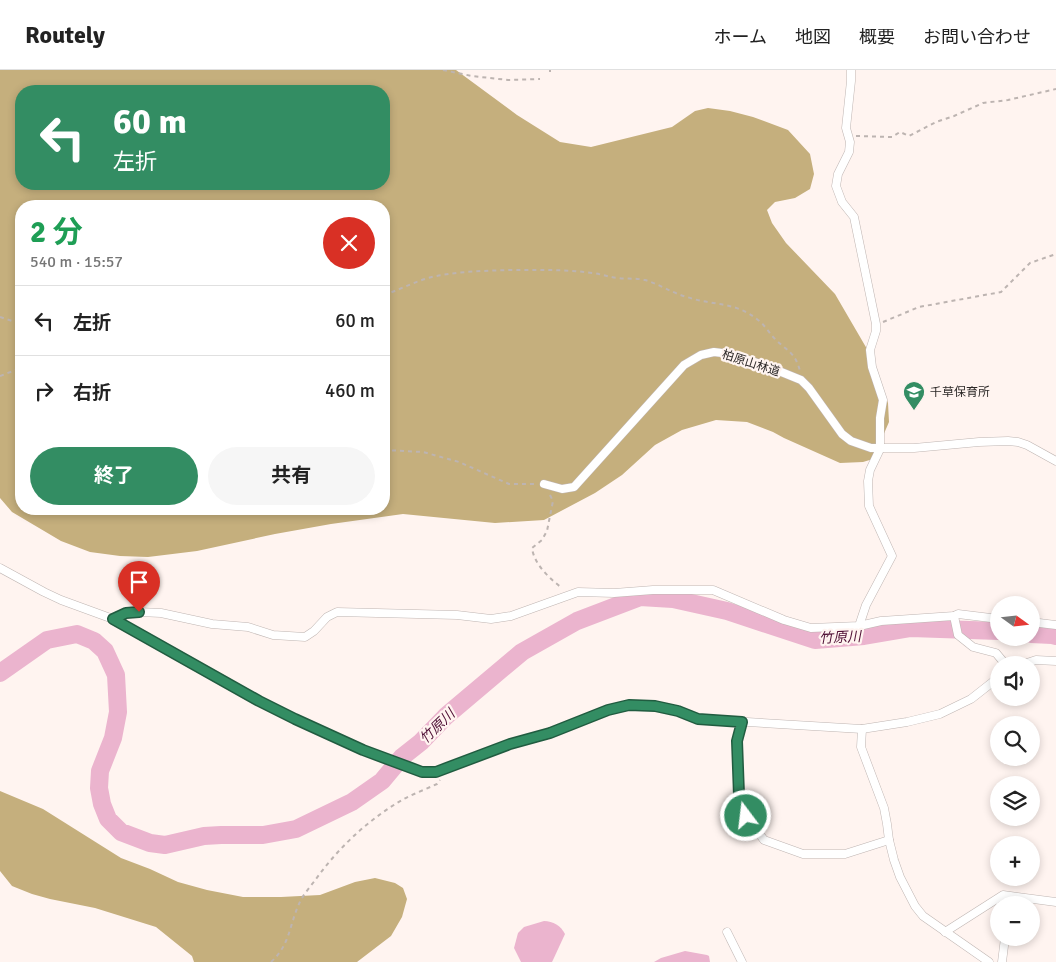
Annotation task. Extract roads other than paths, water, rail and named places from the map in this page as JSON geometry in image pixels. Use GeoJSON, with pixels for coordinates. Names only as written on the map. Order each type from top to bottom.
{"type":"FeatureCollection","features":[{"type":"Feature","properties":{"kind":"street"},"geometry":{"type":"LineString","coordinates":[[851,70],[846,128],[850,142],[849,152],[838,174],[836,186],[842,202],[854,217],[876,324],[876,332],[870,350],[872,367],[883,400],[880,449],[870,470],[868,481],[869,506],[892,556],[866,605],[858,626]]}},
{"type":"Feature","properties":{"kind":"street","name":"柏原山林道"},"geometry":{"type":"LineString","coordinates":[[544,484],[562,489],[574,487],[684,366],[701,355],[714,352],[730,354],[801,380],[809,388],[842,434],[862,446],[880,449],[914,448],[1008,441],[1027,445],[1056,462]]}},
{"type":"Feature","properties":{"kind":"street"},"geometry":{"type":"LineString","coordinates":[[0,568],[53,596],[113,619],[259,701],[363,750],[422,772],[436,772],[510,744],[550,733],[608,710],[629,705],[655,706],[678,711],[698,719],[862,729],[908,722],[940,714],[971,699],[990,684]]}},
{"type":"Feature","properties":{"kind":"street"},"geometry":{"type":"LineString","coordinates":[[113,619],[126,613],[160,613],[212,624],[248,627],[273,635],[305,637],[314,631],[327,617],[337,612],[457,615],[491,619],[511,616],[578,592],[614,593],[653,590],[713,590],[784,620],[811,628],[955,618],[958,614],[990,617]]}},
{"type":"Feature","properties":{"kind":"street"},"geometry":{"type":"LineString","coordinates":[[955,618],[958,635],[973,647],[996,653],[998,656]]}},
{"type":"Feature","properties":{"kind":"street"},"geometry":{"type":"LineString","coordinates":[[1040,623],[1056,625]]}},
{"type":"Feature","properties":{"kind":"street"},"geometry":{"type":"LineString","coordinates":[[1040,660],[1056,661]]}},
{"type":"Feature","properties":{"kind":"street"},"geometry":{"type":"LineString","coordinates":[[742,722],[737,741],[739,795],[746,816],[764,840],[803,854],[845,854],[889,840]]}},
{"type":"Feature","properties":{"kind":"street"},"geometry":{"type":"LineString","coordinates":[[862,729],[861,747],[884,808],[894,860],[900,877],[915,906],[923,916],[989,962]]}},
{"type":"Feature","properties":{"kind":"street"},"geometry":{"type":"LineString","coordinates":[[1000,896],[1009,896]]}},
{"type":"Feature","properties":{"kind":"street"},"geometry":{"type":"LineString","coordinates":[[1040,900],[1056,902]]}},
{"type":"Feature","properties":{"kind":"street"},"geometry":{"type":"LineString","coordinates":[[945,932],[990,903]]}},
{"type":"Feature","properties":{"kind":"street"},"geometry":{"type":"LineString","coordinates":[[727,932],[742,962]]}},
{"type":"Feature","properties":{"kind":"street"},"geometry":{"type":"LineString","coordinates":[[1002,962],[1004,946]]}},
{"type":"Feature","properties":{"kind":"waterway","name":"竹原川"},"geometry":{"type":"LineString","coordinates":[[0,673],[47,640],[77,634],[94,641],[105,651],[116,675],[118,712],[113,738],[100,771],[99,788],[102,804],[108,819],[121,832],[150,843],[165,845],[204,836],[263,835],[296,829],[352,802],[382,781],[402,757],[421,742],[446,716],[522,652],[577,621],[640,597],[673,599],[727,611],[815,640],[864,636],[911,628],[990,631]]}},
{"type":"Feature","properties":{"kind":"waterway","name":"竹原川"},"geometry":{"type":"LineString","coordinates":[[1040,634],[1056,636]]}},
{"type":"Feature","properties":{"kind":"place","name":"千草保育所"},"geometry":{"type":"Point","coordinates":[914,411]}}]}
